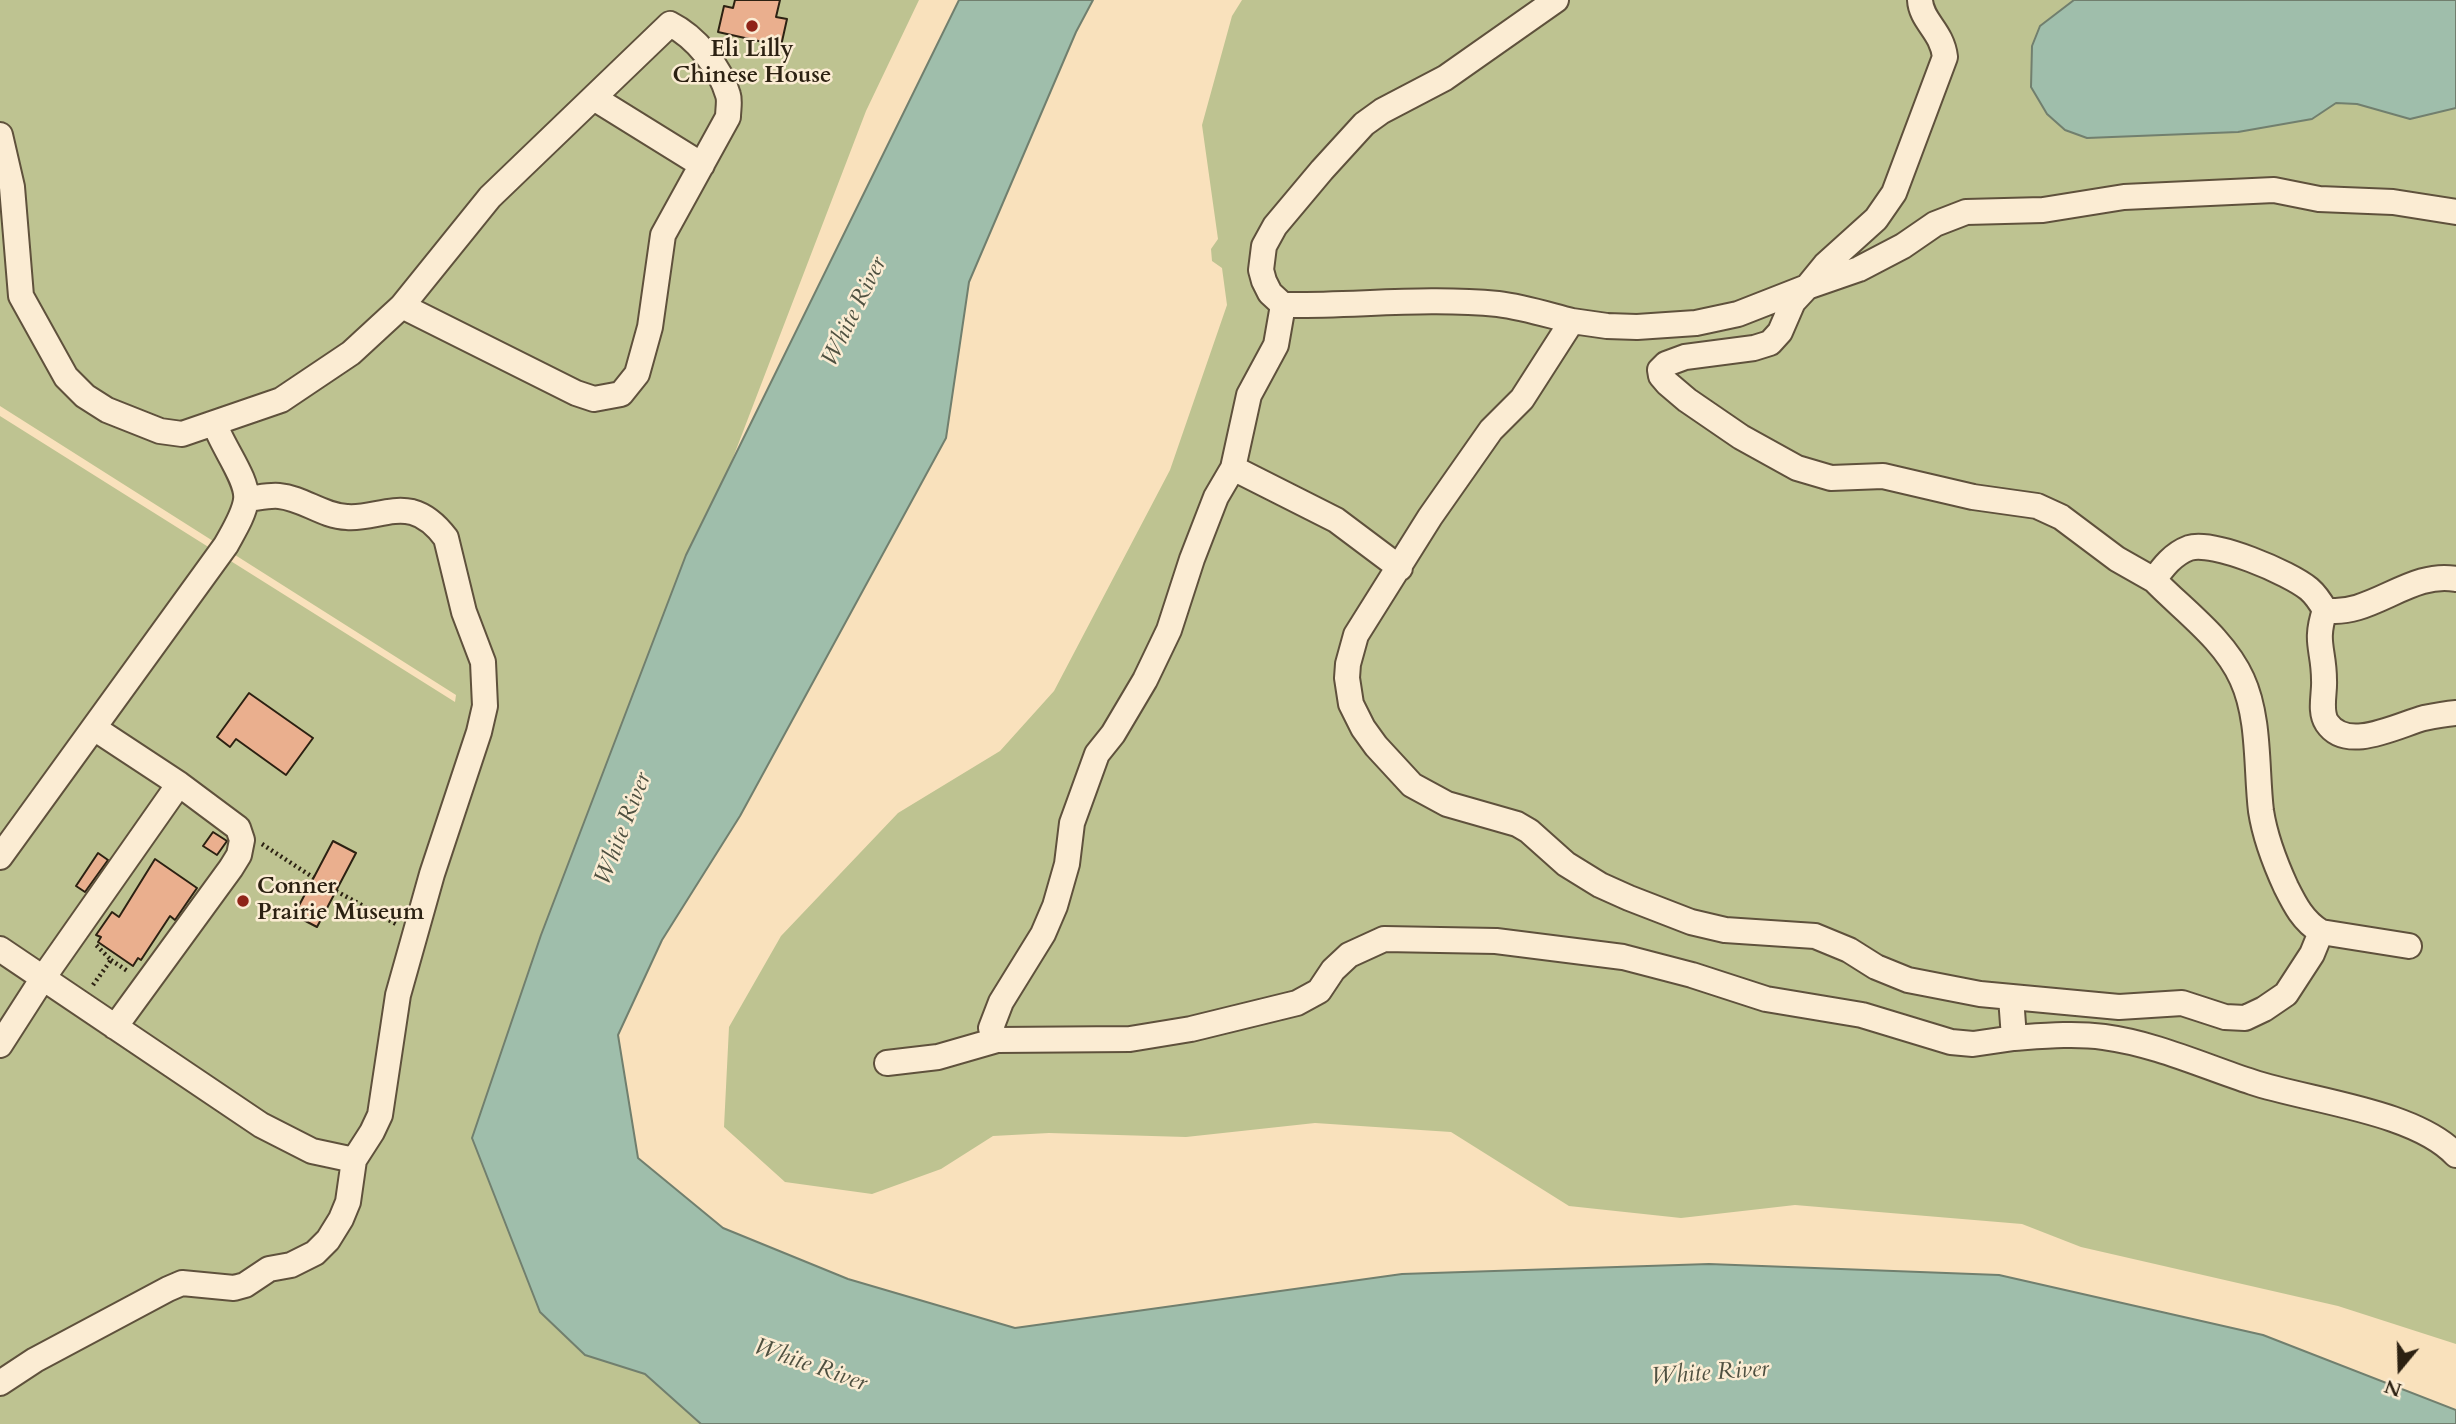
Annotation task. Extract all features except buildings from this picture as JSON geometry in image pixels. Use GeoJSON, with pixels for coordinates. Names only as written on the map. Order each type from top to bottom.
{"type":"FeatureCollection","features":[{"type":"Feature","properties":{"kind":"lane"},"geometry":{"type":"LineString","coordinates":[[1556,0],[1445,78],[1392,105],[1364,124],[1294,200],[1268,235],[1261,256],[1261,270],[1270,293],[1283,305],[1464,302],[1501,305],[1607,326],[1696,323],[1738,314],[1859,269],[1903,246],[1935,224],[1966,212],[2031,211],[2124,197],[2274,190],[2319,199],[2393,202],[2456,212]]}},
{"type":"Feature","properties":{"kind":"lane"},"geometry":{"type":"LineString","coordinates":[[1920,0],[1924,15],[1942,41],[1945,57],[1894,193],[1875,219],[1825,265],[1793,302],[1780,332],[1770,343],[1754,348],[1685,357],[1666,364],[1660,370],[1661,376],[1687,400],[1741,436],[1797,468],[1831,478],[1883,477],[1973,497],[2037,506],[2061,517],[2117,559],[2154,580],[2226,654],[2244,682],[2258,747],[2262,814],[2277,869],[2300,912],[2311,926],[2321,932],[2409,946]]}},
{"type":"Feature","properties":{"kind":"lane"},"geometry":{"type":"LineString","coordinates":[[0,135],[12,187],[21,296],[65,377],[85,396],[107,410],[160,431],[182,434],[281,400],[351,353],[402,306],[490,197],[670,24],[683,31],[710,59],[729,97],[728,117],[663,234],[650,327],[636,374],[621,394],[594,399],[576,393],[402,306]]}},
{"type":"Feature","properties":{"kind":"lane"},"geometry":{"type":"LineString","coordinates":[[594,98],[702,165]]}},
{"type":"Feature","properties":{"kind":"lane"},"geometry":{"type":"LineString","coordinates":[[998,1040],[991,1028],[1001,1002],[1043,934],[1055,906],[1067,864],[1072,823],[1097,754],[1113,734],[1145,680],[1163,642],[1216,497],[1233,468],[1249,395],[1276,345],[1283,305]]}},
{"type":"Feature","properties":{"kind":"lane"},"geometry":{"type":"LineString","coordinates":[[1572,321],[1522,399],[1491,430],[1430,517],[1356,635],[1348,664],[1351,704],[1363,728],[1412,785],[1447,804],[1517,824],[1529,831],[1566,864],[1600,885],[1691,922],[1725,930],[1815,936],[1908,980],[1980,994],[2119,1007],[2182,1003],[2225,1017],[2245,1018],[2286,994],[2312,954],[2321,932]]}},
{"type":"Feature","properties":{"kind":"lane"},"geometry":{"type":"LineString","coordinates":[[0,857],[236,528],[246,499],[243,483],[215,424]]}},
{"type":"Feature","properties":{"kind":"lane"},"geometry":{"type":"LineString","coordinates":[[1233,468],[1336,520],[1400,568]]}},
{"type":"Feature","properties":{"kind":"lane"},"geometry":{"type":"LineString","coordinates":[[0,1383],[34,1360],[182,1283],[234,1288],[246,1284],[269,1269],[291,1265],[315,1253],[328,1240],[341,1219],[348,1202],[354,1160],[380,1115],[398,995],[432,874],[479,732],[485,706],[483,662],[464,612],[446,538],[426,517],[398,510],[349,518],[332,516],[279,496],[246,499]]}},
{"type":"Feature","properties":{"kind":"lane"},"geometry":{"type":"LineString","coordinates":[[2154,580],[2167,562],[2179,554],[2195,547],[2215,547],[2228,550],[2298,581],[2310,590],[2325,610]]}},
{"type":"Feature","properties":{"kind":"lane"},"geometry":{"type":"LineString","coordinates":[[2325,610],[2344,611],[2426,581],[2448,577],[2456,579]]}},
{"type":"Feature","properties":{"kind":"lane"},"geometry":{"type":"LineString","coordinates":[[2325,610],[2318,632],[2325,677],[2323,714],[2334,730],[2358,737],[2374,735],[2425,718],[2456,713]]}},
{"type":"Feature","properties":{"kind":"lane"},"geometry":{"type":"LineString","coordinates":[[94,728],[179,784],[238,828],[242,840],[239,855],[115,1027]]}},
{"type":"Feature","properties":{"kind":"lane"},"geometry":{"type":"LineString","coordinates":[[0,1045],[43,978],[179,784]]}},
{"type":"Feature","properties":{"kind":"lane"},"geometry":{"type":"LineString","coordinates":[[887,1063],[938,1057],[998,1040],[1130,1039],[1191,1029],[1297,1003],[1319,991],[1333,970],[1349,955],[1384,939],[1496,941],[1623,957],[1692,975],[1766,999],[1862,1015],[1951,1042],[1973,1044],[2014,1038],[2091,1036],[2155,1048],[2255,1083],[2344,1105],[2418,1129],[2440,1141],[2456,1155]]}},
{"type":"Feature","properties":{"kind":"lane"},"geometry":{"type":"LineString","coordinates":[[0,949],[261,1125],[312,1151],[354,1160]]}},
{"type":"Feature","properties":{"kind":"lane"},"geometry":{"type":"LineString","coordinates":[[2011,998],[2014,1038]]}},
{"type":"Feature","properties":{"kind":"path"},"geometry":{"type":"LineString","coordinates":[[238,828],[314,878]]}},
{"type":"Feature","properties":{"kind":"path"},"geometry":{"type":"LineString","coordinates":[[336,891],[415,934]]}},
{"type":"Feature","properties":{"kind":"path"},"geometry":{"type":"LineString","coordinates":[[80,1003],[111,960],[95,944],[92,934]]}},
{"type":"Feature","properties":{"kind":"green space"},"geometry":{"type":"Polygon","coordinates":[[[0,0],[919,0],[866,111],[472,1138],[585,1355],[645,1374],[701,1424],[0,1424],[0,416],[455,702],[456,695],[0,406],[0,0]]]}},
{"type":"Feature","properties":{"kind":"green space"},"geometry":{"type":"Polygon","coordinates":[[[1242,0],[2456,0],[2456,1344],[2338,1306],[2081,1247],[2022,1224],[1795,1205],[1681,1218],[1569,1206],[1451,1132],[1315,1123],[1186,1137],[1049,1133],[993,1136],[941,1169],[872,1194],[785,1182],[724,1127],[729,1027],[781,936],[898,813],[1000,751],[1054,691],[1170,470],[1227,305],[1222,268],[1212,261],[1211,249],[1218,239],[1202,125],[1232,16],[1242,0]]]}},
{"type":"Feature","properties":{"kind":"water","name":"White River"},"geometry":{"type":"Polygon","coordinates":[[[959,0],[1093,0],[1076,32],[969,282],[946,438],[740,816],[662,940],[618,1035],[638,1158],[723,1228],[848,1279],[1015,1328],[1402,1274],[1709,1264],[1999,1275],[2263,1335],[2456,1410],[2456,1424],[701,1424],[645,1374],[585,1355],[540,1312],[472,1138],[541,935],[686,555],[959,0]]]}},
{"type":"Feature","properties":{"kind":"water"},"geometry":{"type":"Polygon","coordinates":[[[2074,0],[2456,0],[2456,108],[2410,119],[2357,104],[2336,103],[2312,119],[2238,132],[2087,138],[2065,130],[2047,114],[2031,87],[2032,46],[2040,26],[2074,0]]]}},
{"type":"Feature","properties":{"kind":"place","name":"Eli Lilly Chinese House"},"geometry":{"type":"Point","coordinates":[752,26]}},
{"type":"Feature","properties":{"kind":"place","name":"Conner Prairie Museum"},"geometry":{"type":"Point","coordinates":[243,901]}}]}
